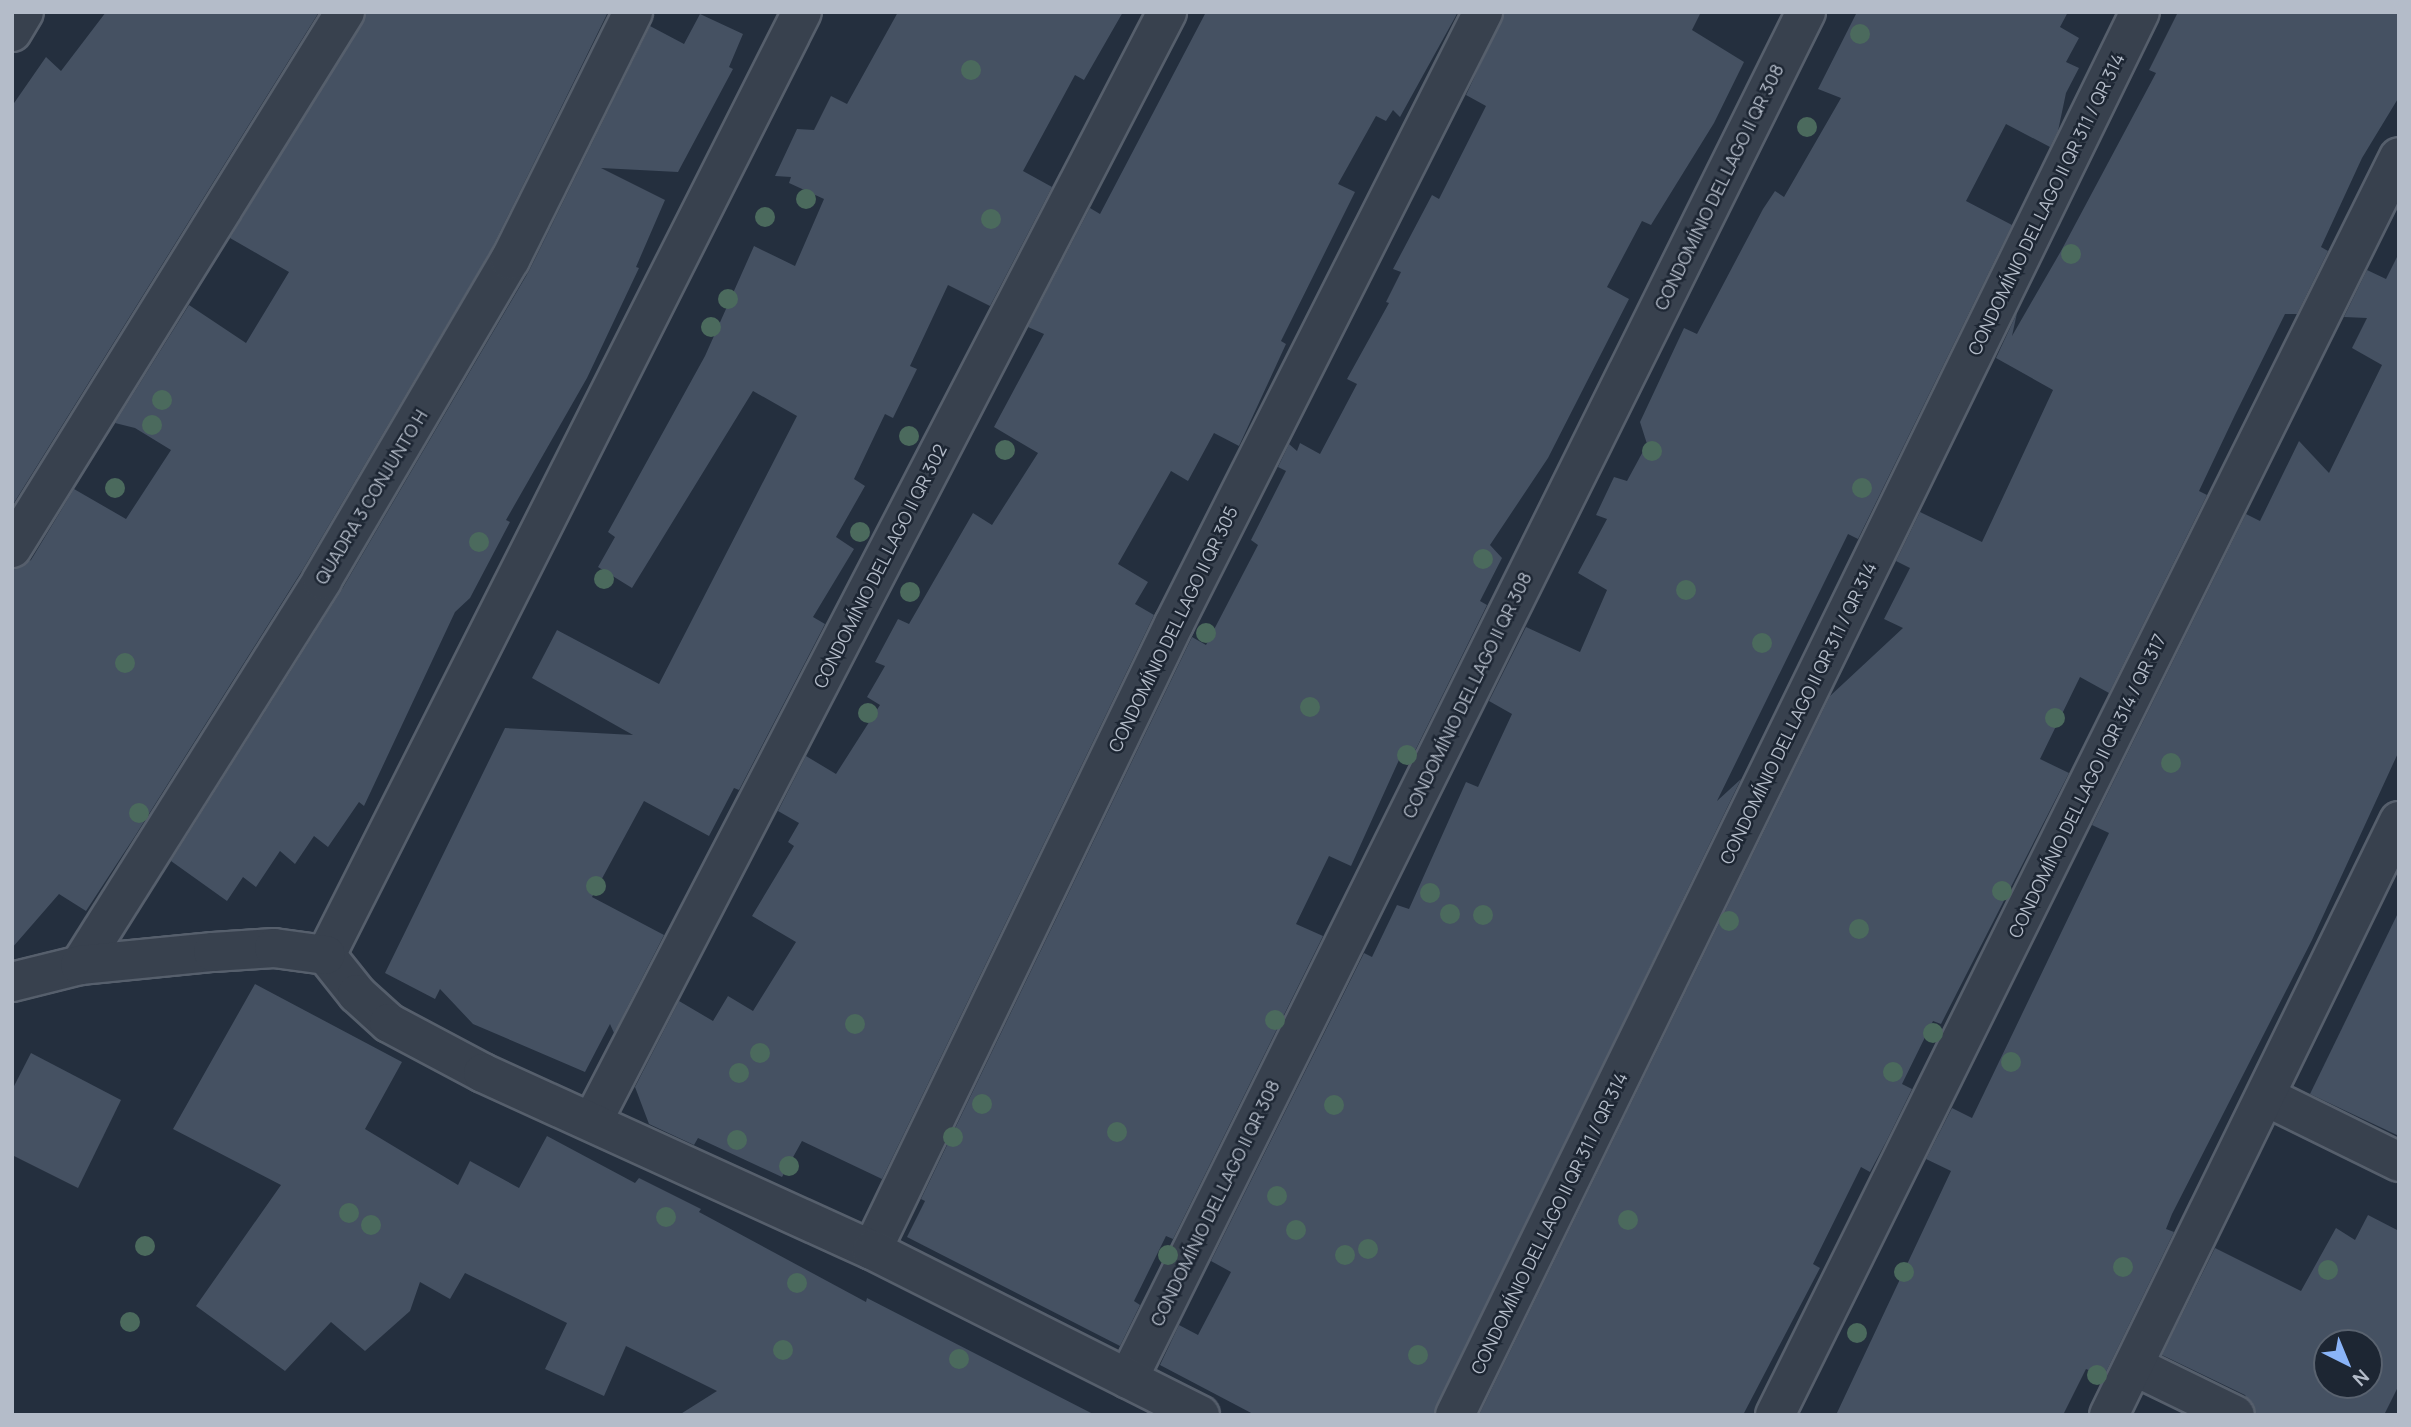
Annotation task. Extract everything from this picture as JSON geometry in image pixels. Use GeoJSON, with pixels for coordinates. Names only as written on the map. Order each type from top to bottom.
{"type":"FeatureCollection","features":[{"type":"Feature","properties":{"kind":"street"},"geometry":{"type":"LineString","coordinates":[[12,32],[24,12]]}},
{"type":"Feature","properties":{"kind":"street"},"geometry":{"type":"LineString","coordinates":[[12,548],[345,12]]}},
{"type":"Feature","properties":{"kind":"street","name":"QUADRA 3 CONJUNTO H"},"geometry":{"type":"LineString","coordinates":[[80,965],[322,580],[510,260],[634,12]]}},
{"type":"Feature","properties":{"kind":"street","name":"CONDOMÍNIO DEL LAGO II QR 302"},"geometry":{"type":"LineString","coordinates":[[593,1120],[1167,12]]}},
{"type":"Feature","properties":{"kind":"street","name":"CONDOMÍNIO DEL LAGO II QR 305"},"geometry":{"type":"LineString","coordinates":[[872,1250],[1174,624],[1483,12]]}},
{"type":"Feature","properties":{"kind":"street","name":"CONDOMÍNIO DEL LAGO II QR 308"},"geometry":{"type":"LineString","coordinates":[[1128,1379],[1806,12]]}},
{"type":"Feature","properties":{"kind":"street","name":"CONDOMÍNIO DEL LAGO II QR 311 / QR 314"},"geometry":{"type":"LineString","coordinates":[[1455,1415],[2140,12]]}},
{"type":"Feature","properties":{"kind":"street"},"geometry":{"type":"LineString","coordinates":[[326,955],[793,16]]}},
{"type":"Feature","properties":{"kind":"street","name":"CONDOMÍNIO DEL LAGO II QR 314 / QR 317"},"geometry":{"type":"LineString","coordinates":[[1775,1415],[2399,157]]}},
{"type":"Feature","properties":{"kind":"street"},"geometry":{"type":"LineString","coordinates":[[2109,1415],[2395,836]]}},
{"type":"Feature","properties":{"kind":"street"},"geometry":{"type":"LineString","coordinates":[[12,982],[80,965],[274,948],[326,955],[357,994],[389,1023],[496,1079],[593,1120],[872,1250],[1200,1415]]}},
{"type":"Feature","properties":{"kind":"street"},"geometry":{"type":"LineString","coordinates":[[2267,1097],[2399,1162]]}},
{"type":"Feature","properties":{"kind":"street"},"geometry":{"type":"LineString","coordinates":[[2134,1366],[2235,1415]]}},
{"type":"Feature","properties":{"kind":"building"},"geometry":{"type":"Polygon","coordinates":[[[106,12],[319,12],[12,506],[12,106],[46,57],[61,71],[106,12]]]}},
{"type":"Feature","properties":{"kind":"building"},"geometry":{"type":"Polygon","coordinates":[[[367,12],[608,12],[491,250],[303,569],[135,836],[86,911],[59,894],[12,948],[12,570],[31,560],[74,489],[126,519],[171,450],[135,428],[115,423],[189,305],[246,343],[289,272],[230,238],[367,12]]]}},
{"type":"Feature","properties":{"kind":"building"},"geometry":{"type":"Polygon","coordinates":[[[898,12],[1123,12],[1084,80],[1075,75],[1023,171],[1052,187],[990,306],[948,285],[910,366],[917,369],[893,418],[885,414],[854,479],[865,486],[836,537],[854,549],[813,617],[825,624],[739,790],[734,788],[709,836],[644,801],[592,897],[664,935],[614,1033],[610,1024],[585,1072],[473,1024],[440,989],[435,999],[385,973],[505,728],[633,735],[532,678],[557,630],[659,684],[797,416],[753,391],[632,588],[598,567],[615,537],[608,532],[705,356],[754,246],[795,266],[824,199],[789,183],[791,177],[775,176],[797,129],[814,130],[831,96],[847,104],[898,12]]]}},
{"type":"Feature","properties":{"kind":"building"},"geometry":{"type":"Polygon","coordinates":[[[1206,12],[1458,12],[1400,117],[1393,110],[1386,121],[1376,116],[1338,184],[1355,192],[1281,341],[1286,344],[1239,446],[1214,433],[1188,481],[1171,471],[1118,564],[1148,582],[1135,604],[1154,615],[882,1179],[802,1141],[782,1177],[698,1138],[694,1145],[649,1124],[635,1087],[679,1001],[713,1021],[728,996],[753,1011],[796,942],[752,916],[794,846],[788,842],[799,823],[778,811],[806,756],[836,774],[880,705],[867,697],[885,666],[875,662],[898,619],[909,624],[973,513],[992,525],[1038,453],[994,427],[1044,334],[1028,327],[1090,208],[1100,214],[1206,12]]]}},
{"type":"Feature","properties":{"kind":"building"},"geometry":{"type":"Polygon","coordinates":[[[1505,12],[1701,12],[1692,30],[1744,62],[1714,123],[1651,225],[1642,221],[1607,287],[1629,299],[1548,458],[1490,545],[1502,558],[1480,601],[1487,605],[1408,765],[1399,760],[1351,866],[1329,856],[1296,924],[1323,936],[1173,1239],[1166,1236],[1134,1301],[1140,1305],[1120,1346],[907,1237],[925,1201],[921,1199],[1192,637],[1206,645],[1258,545],[1251,540],[1286,471],[1278,467],[1289,444],[1297,451],[1300,443],[1320,454],[1357,384],[1347,379],[1389,303],[1386,302],[1401,272],[1393,269],[1432,195],[1439,199],[1486,106],[1466,95],[1505,12]]]}},
{"type":"Feature","properties":{"kind":"building"},"geometry":{"type":"Polygon","coordinates":[[[1857,12],[2068,12],[2060,27],[2079,38],[2066,62],[2079,68],[2066,93],[2058,131],[2050,147],[2006,124],[1966,201],[2012,225],[1858,539],[1848,534],[1717,801],[1741,779],[1433,1415],[1255,1415],[1160,1365],[1179,1325],[1198,1335],[1231,1272],[1211,1261],[1364,953],[1372,957],[1397,905],[1409,909],[1466,782],[1478,787],[1512,714],[1489,701],[1526,627],[1580,652],[1607,590],[1578,573],[1607,519],[1596,515],[1614,477],[1627,481],[1647,444],[1640,422],[1684,328],[1697,334],[1763,209],[1775,191],[1784,197],[1841,98],[1818,89],[1857,12]]]}},
{"type":"Feature","properties":{"kind":"building"},"geometry":{"type":"Polygon","coordinates":[[[2178,12],[2399,12],[2399,97],[2362,158],[2321,247],[2328,251],[2297,314],[2285,314],[2235,415],[2199,491],[2207,495],[2109,693],[2080,677],[2040,759],[2069,773],[1941,1024],[1933,1021],[1902,1084],[1912,1089],[1887,1140],[1870,1172],[1861,1167],[1813,1264],[1820,1268],[1743,1415],[1479,1415],[1830,696],[1903,628],[1884,619],[1910,568],[1896,561],[1920,512],[1982,542],[2053,390],[1996,358],[2017,313],[2012,336],[2061,251],[2156,73],[2149,70],[2178,12]]]}},
{"type":"Feature","properties":{"kind":"building"},"geometry":{"type":"Polygon","coordinates":[[[700,14],[743,34],[729,67],[733,69],[678,172],[601,168],[665,200],[636,267],[639,268],[587,378],[506,520],[510,522],[470,598],[455,612],[364,806],[359,802],[328,847],[314,836],[295,864],[280,851],[256,887],[243,877],[227,901],[171,861],[341,591],[529,271],[650,26],[684,44],[700,14]]]}},
{"type":"Feature","properties":{"kind":"building"},"geometry":{"type":"Polygon","coordinates":[[[2399,253],[2399,751],[2312,940],[2172,1214],[2166,1229],[2174,1232],[2104,1376],[2086,1369],[2063,1415],[1836,1415],[1951,1171],[1926,1159],[1952,1108],[1972,1118],[2109,833],[2092,825],[2246,514],[2260,521],[2299,441],[2329,473],[2382,365],[2352,348],[2367,318],[2344,317],[2367,270],[2386,279],[2399,253]]]}},
{"type":"Feature","properties":{"kind":"building"},"geometry":{"type":"Polygon","coordinates":[[[2399,911],[2399,1136],[2310,1094],[2399,911]]]}},
{"type":"Feature","properties":{"kind":"building"},"geometry":{"type":"Polygon","coordinates":[[[255,984],[402,1062],[365,1129],[458,1185],[470,1161],[519,1188],[547,1136],[635,1183],[639,1178],[701,1209],[699,1212],[866,1302],[867,1298],[1095,1415],[679,1415],[717,1391],[626,1346],[604,1396],[545,1369],[567,1323],[465,1273],[450,1299],[420,1282],[410,1311],[365,1351],[331,1322],[285,1371],[196,1306],[281,1185],[173,1129],[255,984]]]}},
{"type":"Feature","properties":{"kind":"building"},"geometry":{"type":"Polygon","coordinates":[[[31,1053],[121,1100],[78,1188],[12,1155],[12,1090],[31,1053]]]}},
{"type":"Feature","properties":{"kind":"building"},"geometry":{"type":"Polygon","coordinates":[[[2368,1215],[2399,1231],[2399,1385],[2384,1415],[2257,1415],[2245,1395],[2162,1355],[2215,1248],[2301,1291],[2336,1228],[2355,1240],[2368,1215]]]}}]}
